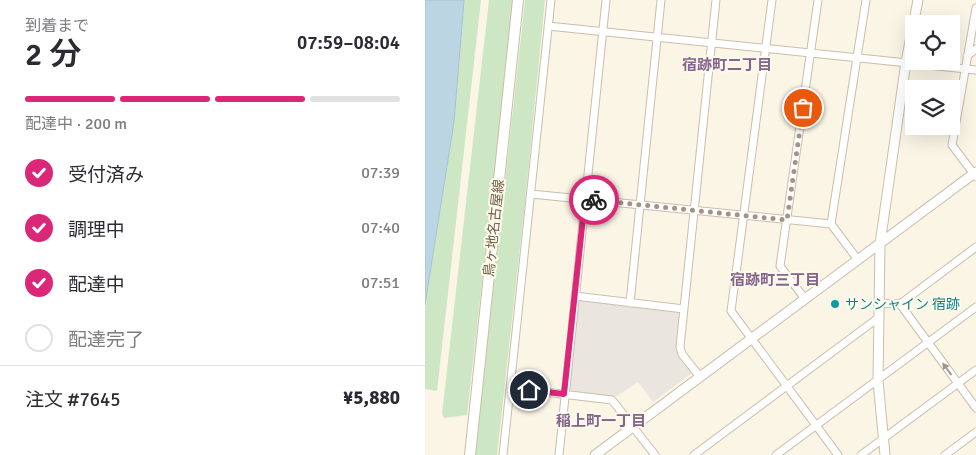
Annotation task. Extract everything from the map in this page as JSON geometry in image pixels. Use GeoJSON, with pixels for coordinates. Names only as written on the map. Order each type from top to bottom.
{"type":"FeatureCollection","features":[{"type":"Feature","properties":{"kind":"main road","name":"鳥ヶ地名古屋線"},"geometry":{"type":"LineString","coordinates":[[470,455],[518,0]]}},
{"type":"Feature","properties":{"kind":"street"},"geometry":{"type":"LineString","coordinates":[[503,455],[551,0]]}},
{"type":"Feature","properties":{"kind":"street"},"geometry":{"type":"LineString","coordinates":[[559,455],[606,0]]}},
{"type":"Feature","properties":{"kind":"street"},"geometry":{"type":"LineString","coordinates":[[630,303],[661,0]]}},
{"type":"Feature","properties":{"kind":"street"},"geometry":{"type":"LineString","coordinates":[[700,377],[682,354],[680,347],[716,0]]}},
{"type":"Feature","properties":{"kind":"street"},"geometry":{"type":"LineString","coordinates":[[772,0],[731,311],[838,455]]}},
{"type":"Feature","properties":{"kind":"street"},"geometry":{"type":"LineString","coordinates":[[805,299],[780,266],[818,0]]}},
{"type":"Feature","properties":{"kind":"street"},"geometry":{"type":"LineString","coordinates":[[858,260],[831,224],[866,0]]}},
{"type":"Feature","properties":{"kind":"street"},"geometry":{"type":"LineString","coordinates":[[915,15],[918,0]]}},
{"type":"Feature","properties":{"kind":"street"},"geometry":{"type":"LineString","coordinates":[[595,455],[975,174],[951,145],[976,8]]}},
{"type":"Feature","properties":{"kind":"street"},"geometry":{"type":"LineString","coordinates":[[548,26],[905,62]]}},
{"type":"Feature","properties":{"kind":"street"},"geometry":{"type":"LineString","coordinates":[[967,56],[976,49]]}},
{"type":"Feature","properties":{"kind":"street"},"geometry":{"type":"LineString","coordinates":[[960,68],[976,70]]}},
{"type":"Feature","properties":{"kind":"street"},"geometry":{"type":"LineString","coordinates":[[885,455],[877,381],[880,244],[905,69]]}},
{"type":"Feature","properties":{"kind":"street"},"geometry":{"type":"LineString","coordinates":[[531,194],[831,224]]}},
{"type":"Feature","properties":{"kind":"street"},"geometry":{"type":"LineString","coordinates":[[878,303],[900,304],[976,247]]}},
{"type":"Feature","properties":{"kind":"street"},"geometry":{"type":"LineString","coordinates":[[575,296],[684,309]]}},
{"type":"Feature","properties":{"kind":"street"},"geometry":{"type":"LineString","coordinates":[[900,304],[976,408]]}},
{"type":"Feature","properties":{"kind":"street"},"geometry":{"type":"LineString","coordinates":[[776,455],[976,307]]}},
{"type":"Feature","properties":{"kind":"street"},"geometry":{"type":"LineString","coordinates":[[694,455],[878,318]]}},
{"type":"Feature","properties":{"kind":"street"},"geometry":{"type":"LineString","coordinates":[[861,455],[976,370]]}},
{"type":"Feature","properties":{"kind":"street"},"geometry":{"type":"LineString","coordinates":[[511,388],[612,400],[655,455]]}},
{"type":"Feature","properties":{"kind":"street"},"geometry":{"type":"LineString","coordinates":[[945,455],[976,432]]}},
{"type":"Feature","properties":{"kind":"shaded area"},"geometry":{"type":"Polygon","coordinates":[[[581,301],[680,312],[676,347],[678,354],[692,373],[653,402],[638,382],[617,396],[572,392],[569,387],[577,304],[581,301]]]}},
{"type":"Feature","properties":{"kind":"green space"},"geometry":{"type":"Polygon","coordinates":[[[464,0],[481,0],[437,391],[425,389],[425,308],[454,123],[464,0]]]}},
{"type":"Feature","properties":{"kind":"green space"},"geometry":{"type":"Polygon","coordinates":[[[489,0],[514,0],[467,415],[444,418],[442,414],[489,0]]]}},
{"type":"Feature","properties":{"kind":"green space"},"geometry":{"type":"Polygon","coordinates":[[[525,0],[545,0],[526,193],[497,455],[475,455],[525,0]]]}},
{"type":"Feature","properties":{"kind":"water"},"geometry":{"type":"Polygon","coordinates":[[[425,0],[464,0],[454,122],[425,305],[425,0]]]}},
{"type":"Feature","properties":{"kind":"way so far"},"geometry":{"type":"LineString","coordinates":[[594,200],[787,220],[803,108]]}},
{"type":"Feature","properties":{"kind":"place","name":"サンシャイン 宿跡"},"geometry":{"type":"Point","coordinates":[835,304]}},
{"type":"Feature","properties":{"kind":"district","name":"宿跡町二丁目"},"geometry":{"type":"Point","coordinates":[727,65]}},
{"type":"Feature","properties":{"kind":"district","name":"宿跡町三丁目"},"geometry":{"type":"Point","coordinates":[775,280]}},
{"type":"Feature","properties":{"kind":"district","name":"稲上町一丁目"},"geometry":{"type":"Point","coordinates":[601,421]}},
{"type":"Feature","properties":{"kind":"route"},"geometry":{"type":"LineString","coordinates":[[529,390],[564,394],[585,199],[594,200]]}}]}
